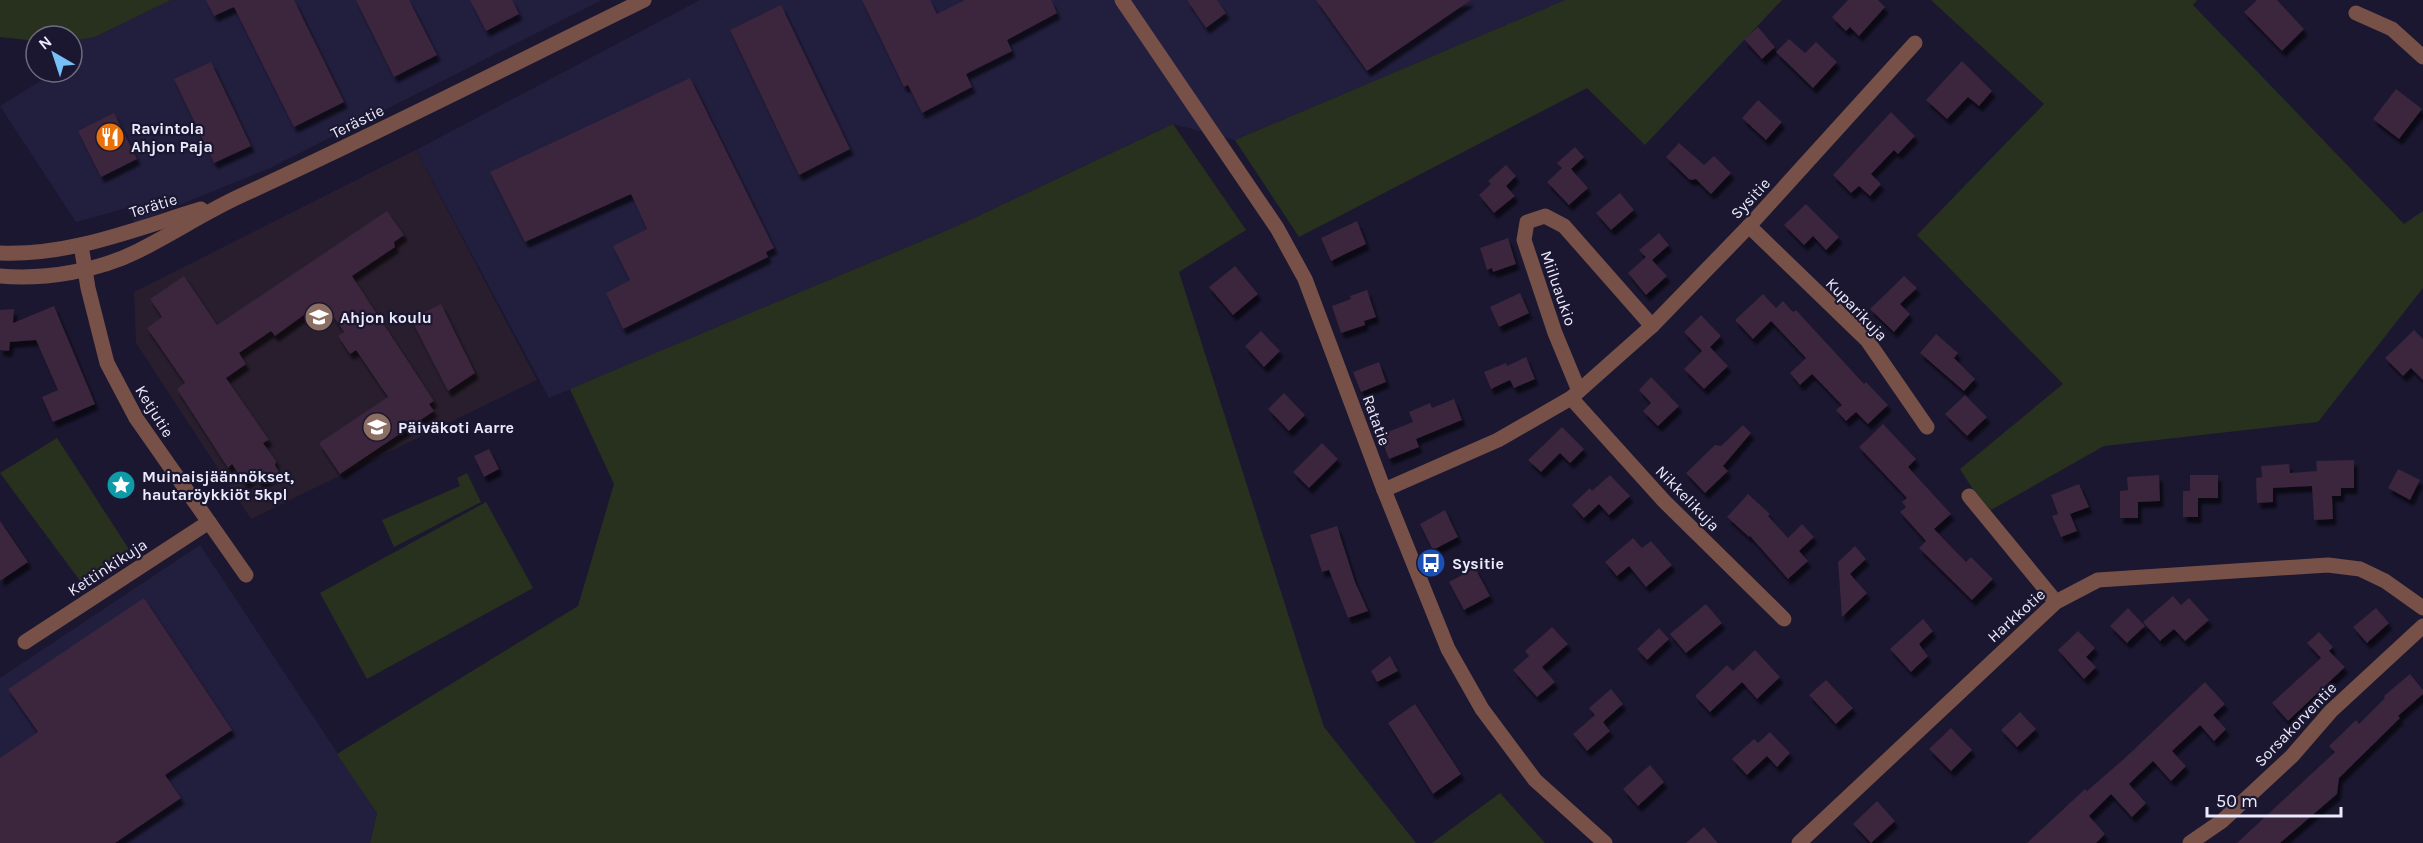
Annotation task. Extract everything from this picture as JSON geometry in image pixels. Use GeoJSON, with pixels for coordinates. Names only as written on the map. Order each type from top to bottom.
{"type":"FeatureCollection","features":[{"type":"Feature","properties":{"kind":"street","name":"Terästie"},"geometry":{"type":"LineString","coordinates":[[0,276],[45,275],[85,269],[135,252],[235,198],[297,171],[644,0]]}},
{"type":"Feature","properties":{"kind":"street","name":"Ratatie"},"geometry":{"type":"LineString","coordinates":[[1122,0],[1277,228],[1305,279],[1384,490],[1448,649],[1482,709],[1535,780],[1605,843]]}},
{"type":"Feature","properties":{"kind":"street"},"geometry":{"type":"LineString","coordinates":[[2356,13],[2392,29],[2423,57]]}},
{"type":"Feature","properties":{"kind":"street","name":"Sysitie"},"geometry":{"type":"LineString","coordinates":[[1384,490],[1498,440],[1575,394],[1652,326],[1749,226],[1915,43]]}},
{"type":"Feature","properties":{"kind":"street","name":"Terätie"},"geometry":{"type":"LineString","coordinates":[[0,253],[48,252],[101,241],[235,198]]}},
{"type":"Feature","properties":{"kind":"street","name":"Miiluaukio"},"geometry":{"type":"LineString","coordinates":[[1575,394],[1524,240],[1527,222],[1545,216],[1564,226],[1652,326]]}},
{"type":"Feature","properties":{"kind":"street","name":"Kuparikuja"},"geometry":{"type":"LineString","coordinates":[[1749,226],[1867,340],[1927,427]]}},
{"type":"Feature","properties":{"kind":"street","name":"Ketjutie"},"geometry":{"type":"LineString","coordinates":[[81,245],[107,363],[136,418],[246,575]]}},
{"type":"Feature","properties":{"kind":"street","name":"Nikkelikuja"},"geometry":{"type":"LineString","coordinates":[[1575,394],[1664,501],[1784,619]]}},
{"type":"Feature","properties":{"kind":"street"},"geometry":{"type":"LineString","coordinates":[[1969,496],[2056,602]]}},
{"type":"Feature","properties":{"kind":"street","name":"Kettinkikuja"},"geometry":{"type":"LineString","coordinates":[[25,642],[209,522]]}},
{"type":"Feature","properties":{"kind":"street","name":"Harkkotie"},"geometry":{"type":"LineString","coordinates":[[1798,843],[2056,602],[2098,580],[2328,565],[2360,569],[2385,581],[2423,608]]}},
{"type":"Feature","properties":{"kind":"street","name":"Sorsakorventie"},"geometry":{"type":"LineString","coordinates":[[2190,843],[2222,821],[2292,756],[2331,711],[2423,626]]}},
{"type":"Feature","properties":{"kind":"shaded area"},"geometry":{"type":"Polygon","coordinates":[[[171,0],[602,0],[270,168],[135,223],[127,208],[76,222],[0,106],[36,84],[84,84],[84,39],[95,37],[171,0]]]}},
{"type":"Feature","properties":{"kind":"shaded area"},"geometry":{"type":"Polygon","coordinates":[[[700,0],[1565,0],[1235,140],[1173,124],[955,227],[549,398],[416,150],[700,0]]]}},
{"type":"Feature","properties":{"kind":"shaded area","name":"Ahjon koulu"},"geometry":{"type":"Polygon","coordinates":[[[416,150],[537,380],[251,519],[136,343],[134,292],[416,150]]]}},
{"type":"Feature","properties":{"kind":"shaded area"},"geometry":{"type":"Polygon","coordinates":[[[200,545],[377,813],[370,843],[0,843],[0,678],[200,545]]]}},
{"type":"Feature","properties":{"kind":"green space"},"geometry":{"type":"Polygon","coordinates":[[[0,0],[171,0],[95,37],[84,39],[84,24],[24,24],[24,40],[0,37],[0,0]]]}},
{"type":"Feature","properties":{"kind":"green space"},"geometry":{"type":"Polygon","coordinates":[[[1565,0],[1782,0],[1645,145],[1587,88],[1299,237],[1235,140],[1565,0]]]}},
{"type":"Feature","properties":{"kind":"green space"},"geometry":{"type":"Polygon","coordinates":[[[1931,0],[2197,0],[2193,5],[2404,224],[2423,211],[2423,288],[2318,422],[2104,446],[1991,510],[1974,491],[1960,469],[2063,384],[1917,235],[2044,104],[1931,0]]]}},
{"type":"Feature","properties":{"kind":"green space"},"geometry":{"type":"Polygon","coordinates":[[[1173,124],[1246,230],[1179,272],[1324,727],[1416,843],[370,843],[377,813],[337,754],[578,606],[614,484],[570,389],[955,227],[1173,124]]]}},
{"type":"Feature","properties":{"kind":"green space"},"geometry":{"type":"Polygon","coordinates":[[[57,438],[134,557],[84,586],[0,473],[57,438]]]}},
{"type":"Feature","properties":{"kind":"green space"},"geometry":{"type":"Polygon","coordinates":[[[467,473],[481,502],[394,547],[382,520],[460,486],[457,478],[467,473]]]}},
{"type":"Feature","properties":{"kind":"green space"},"geometry":{"type":"Polygon","coordinates":[[[486,502],[533,588],[367,679],[320,593],[486,502]]]}},
{"type":"Feature","properties":{"kind":"green space"},"geometry":{"type":"Polygon","coordinates":[[[1500,793],[1545,843],[1432,843],[1500,793]]]}},
{"type":"Feature","properties":{"kind":"building"},"geometry":{"type":"Polygon","coordinates":[[[206,0],[294,0],[344,102],[294,127],[234,7],[214,16],[206,0]]]}},
{"type":"Feature","properties":{"kind":"building"},"geometry":{"type":"Polygon","coordinates":[[[356,0],[409,0],[437,55],[394,77],[356,0]]]}},
{"type":"Feature","properties":{"kind":"building"},"geometry":{"type":"Polygon","coordinates":[[[470,0],[512,0],[519,14],[486,31],[470,0]]]}},
{"type":"Feature","properties":{"kind":"building"},"geometry":{"type":"Polygon","coordinates":[[[862,0],[930,0],[937,14],[965,0],[1051,0],[1057,13],[1007,40],[1012,51],[966,74],[972,87],[922,113],[908,85],[904,87],[862,0]]]}},
{"type":"Feature","properties":{"kind":"building"},"geometry":{"type":"Polygon","coordinates":[[[1187,0],[1217,0],[1226,13],[1206,28],[1187,0]]]}},
{"type":"Feature","properties":{"kind":"building"},"geometry":{"type":"Polygon","coordinates":[[[1316,0],[1471,0],[1367,71],[1316,0]]]}},
{"type":"Feature","properties":{"kind":"building"},"geometry":{"type":"Polygon","coordinates":[[[1848,0],[1878,0],[1885,7],[1859,36],[1850,27],[1846,31],[1832,17],[1848,0]]]}},
{"type":"Feature","properties":{"kind":"building"},"geometry":{"type":"Polygon","coordinates":[[[2257,0],[2277,0],[2304,29],[2282,51],[2244,12],[2257,0]]]}},
{"type":"Feature","properties":{"kind":"building"},"geometry":{"type":"Polygon","coordinates":[[[781,5],[850,149],[799,175],[730,30],[781,5]]]}},
{"type":"Feature","properties":{"kind":"building"},"geometry":{"type":"Polygon","coordinates":[[[1758,27],[1775,47],[1762,59],[1744,39],[1758,27]]]}},
{"type":"Feature","properties":{"kind":"building"},"geometry":{"type":"Polygon","coordinates":[[[1789,39],[1805,53],[1816,42],[1837,62],[1813,88],[1776,52],[1789,39]]]}},
{"type":"Feature","properties":{"kind":"building"},"geometry":{"type":"Polygon","coordinates":[[[1962,61],[1992,91],[1979,106],[1968,97],[1947,119],[1926,100],[1962,61]]]}},
{"type":"Feature","properties":{"kind":"building"},"geometry":{"type":"Polygon","coordinates":[[[211,62],[251,146],[214,163],[174,79],[211,62]]]}},
{"type":"Feature","properties":{"kind":"building"},"geometry":{"type":"Polygon","coordinates":[[[690,78],[774,248],[766,252],[768,257],[623,329],[606,293],[630,280],[613,246],[647,229],[631,194],[525,242],[490,172],[690,78]]]}},
{"type":"Feature","properties":{"kind":"building"},"geometry":{"type":"Polygon","coordinates":[[[2396,89],[2422,109],[2399,139],[2373,119],[2396,89]]]}},
{"type":"Feature","properties":{"kind":"building"},"geometry":{"type":"Polygon","coordinates":[[[1758,100],[1782,122],[1766,140],[1742,118],[1758,100]]]}},
{"type":"Feature","properties":{"kind":"building"},"geometry":{"type":"Polygon","coordinates":[[[1891,112],[1915,136],[1898,154],[1894,150],[1871,174],[1881,184],[1870,196],[1859,186],[1851,193],[1833,175],[1891,112]]]}},
{"type":"Feature","properties":{"kind":"building","name":"Ravintola Ahjon Paja"},"geometry":{"type":"Polygon","coordinates":[[[114,113],[137,159],[101,177],[78,131],[114,113]]]}},
{"type":"Feature","properties":{"kind":"building"},"geometry":{"type":"Polygon","coordinates":[[[1679,143],[1704,165],[1714,156],[1731,173],[1711,194],[1696,179],[1690,180],[1666,157],[1679,143]]]}},
{"type":"Feature","properties":{"kind":"building"},"geometry":{"type":"Polygon","coordinates":[[[1575,147],[1584,157],[1571,169],[1588,188],[1569,205],[1547,182],[1562,168],[1557,163],[1575,147]]]}},
{"type":"Feature","properties":{"kind":"building"},"geometry":{"type":"Polygon","coordinates":[[[1506,165],[1516,176],[1506,186],[1515,196],[1494,213],[1479,195],[1491,184],[1488,181],[1506,165]]]}},
{"type":"Feature","properties":{"kind":"building"},"geometry":{"type":"Polygon","coordinates":[[[1620,193],[1634,210],[1611,230],[1596,213],[1620,193]]]}},
{"type":"Feature","properties":{"kind":"building"},"geometry":{"type":"Polygon","coordinates":[[[1806,204],[1839,237],[1826,250],[1813,236],[1804,245],[1784,225],[1806,204]]]}},
{"type":"Feature","properties":{"kind":"building"},"geometry":{"type":"Polygon","coordinates":[[[387,211],[404,235],[394,242],[395,247],[352,276],[434,401],[429,404],[434,411],[340,474],[319,443],[388,397],[356,350],[350,354],[338,336],[344,332],[329,310],[314,320],[308,312],[275,336],[271,331],[239,353],[246,364],[226,378],[269,440],[263,443],[276,461],[275,465],[279,472],[261,484],[255,476],[245,484],[232,464],[228,468],[177,389],[185,383],[147,328],[162,317],[150,299],[184,276],[217,325],[387,211]]]}},
{"type":"Feature","properties":{"kind":"building"},"geometry":{"type":"Polygon","coordinates":[[[1357,221],[1366,244],[1331,261],[1321,238],[1357,221]]]}},
{"type":"Feature","properties":{"kind":"building"},"geometry":{"type":"Polygon","coordinates":[[[1659,233],[1669,245],[1652,260],[1667,276],[1646,295],[1628,273],[1646,257],[1639,250],[1659,233]]]}},
{"type":"Feature","properties":{"kind":"building"},"geometry":{"type":"Polygon","coordinates":[[[1508,238],[1516,264],[1493,272],[1492,268],[1487,270],[1480,248],[1508,238]]]}},
{"type":"Feature","properties":{"kind":"building"},"geometry":{"type":"Polygon","coordinates":[[[1235,266],[1258,294],[1233,315],[1209,287],[1235,266]]]}},
{"type":"Feature","properties":{"kind":"building"},"geometry":{"type":"Polygon","coordinates":[[[1904,276],[1917,288],[1900,304],[1910,314],[1894,332],[1870,309],[1904,276]]]}},
{"type":"Feature","properties":{"kind":"building"},"geometry":{"type":"Polygon","coordinates":[[[1367,290],[1376,317],[1364,321],[1365,325],[1341,333],[1332,306],[1367,290]]]}},
{"type":"Feature","properties":{"kind":"building"},"geometry":{"type":"Polygon","coordinates":[[[1520,293],[1529,313],[1499,327],[1490,307],[1520,293]]]}},
{"type":"Feature","properties":{"kind":"building"},"geometry":{"type":"Polygon","coordinates":[[[1763,294],[1776,308],[1783,301],[1793,312],[1796,310],[1864,384],[1866,382],[1888,405],[1868,424],[1856,412],[1846,421],[1836,410],[1842,405],[1812,374],[1800,385],[1790,373],[1806,358],[1771,321],[1753,339],[1735,320],[1763,294]]]}},
{"type":"Feature","properties":{"kind":"building"},"geometry":{"type":"Polygon","coordinates":[[[441,304],[475,373],[448,391],[411,319],[441,304]]]}},
{"type":"Feature","properties":{"kind":"building"},"geometry":{"type":"Polygon","coordinates":[[[54,306],[95,404],[53,422],[42,397],[58,390],[36,340],[10,342],[9,351],[0,350],[0,310],[14,309],[13,323],[54,306]]]}},
{"type":"Feature","properties":{"kind":"building"},"geometry":{"type":"Polygon","coordinates":[[[1701,315],[1721,336],[1710,347],[1728,366],[1704,389],[1684,369],[1702,351],[1684,332],[1701,315]]]}},
{"type":"Feature","properties":{"kind":"building"},"geometry":{"type":"Polygon","coordinates":[[[2414,330],[2423,339],[2423,380],[2411,368],[2403,376],[2385,358],[2414,330]]]}},
{"type":"Feature","properties":{"kind":"building"},"geometry":{"type":"Polygon","coordinates":[[[1261,331],[1280,351],[1264,367],[1245,346],[1261,331]]]}},
{"type":"Feature","properties":{"kind":"building"},"geometry":{"type":"Polygon","coordinates":[[[1936,334],[1958,353],[1954,358],[1975,379],[1964,391],[1920,353],[1936,334]]]}},
{"type":"Feature","properties":{"kind":"building"},"geometry":{"type":"Polygon","coordinates":[[[1526,357],[1535,379],[1514,388],[1510,380],[1491,389],[1484,372],[1506,363],[1507,366],[1526,357]]]}},
{"type":"Feature","properties":{"kind":"building"},"geometry":{"type":"Polygon","coordinates":[[[1379,362],[1386,382],[1361,392],[1353,372],[1379,362]]]}},
{"type":"Feature","properties":{"kind":"building"},"geometry":{"type":"Polygon","coordinates":[[[1651,377],[1679,406],[1658,426],[1643,411],[1651,403],[1639,390],[1651,377]]]}},
{"type":"Feature","properties":{"kind":"building"},"geometry":{"type":"Polygon","coordinates":[[[1284,393],[1305,415],[1289,431],[1268,409],[1284,393]]]}},
{"type":"Feature","properties":{"kind":"building"},"geometry":{"type":"Polygon","coordinates":[[[1965,395],[1987,417],[1967,436],[1945,414],[1965,395]]]}},
{"type":"Feature","properties":{"kind":"building"},"geometry":{"type":"Polygon","coordinates":[[[1454,399],[1462,420],[1416,439],[1419,447],[1389,459],[1380,435],[1413,422],[1409,412],[1430,403],[1432,408],[1454,399]]]}},
{"type":"Feature","properties":{"kind":"building"},"geometry":{"type":"Polygon","coordinates":[[[1883,424],[1916,459],[1908,467],[1951,514],[1934,529],[1966,562],[1971,557],[1993,579],[1972,600],[1919,548],[1926,541],[1900,512],[1906,507],[1902,502],[1907,498],[1859,447],[1883,424]]]}},
{"type":"Feature","properties":{"kind":"building"},"geometry":{"type":"Polygon","coordinates":[[[1743,425],[1751,433],[1723,466],[1728,471],[1705,493],[1686,473],[1715,445],[1721,446],[1743,425]]]}},
{"type":"Feature","properties":{"kind":"building"},"geometry":{"type":"Polygon","coordinates":[[[1562,427],[1584,449],[1570,463],[1560,453],[1541,472],[1528,460],[1562,427]]]}},
{"type":"Feature","properties":{"kind":"building"},"geometry":{"type":"Polygon","coordinates":[[[1322,443],[1338,459],[1309,488],[1293,472],[1322,443]]]}},
{"type":"Feature","properties":{"kind":"building"},"geometry":{"type":"Polygon","coordinates":[[[489,449],[499,469],[484,477],[474,456],[489,449]]]}},
{"type":"Feature","properties":{"kind":"building"},"geometry":{"type":"Polygon","coordinates":[[[2354,460],[2354,488],[2341,488],[2341,496],[2332,496],[2333,519],[2314,520],[2312,486],[2273,488],[2273,502],[2257,503],[2256,478],[2262,477],[2261,466],[2289,464],[2290,473],[2317,471],[2316,461],[2354,460]]]}},
{"type":"Feature","properties":{"kind":"building"},"geometry":{"type":"Polygon","coordinates":[[[2398,469],[2420,480],[2410,500],[2388,488],[2398,469]]]}},
{"type":"Feature","properties":{"kind":"building"},"geometry":{"type":"Polygon","coordinates":[[[1610,475],[1630,496],[1609,515],[1599,504],[1584,518],[1572,505],[1590,488],[1592,491],[1610,475]]]}},
{"type":"Feature","properties":{"kind":"building"},"geometry":{"type":"Polygon","coordinates":[[[2159,475],[2160,501],[2138,502],[2138,518],[2120,518],[2120,491],[2128,490],[2127,477],[2159,475]]]}},
{"type":"Feature","properties":{"kind":"building"},"geometry":{"type":"Polygon","coordinates":[[[2190,475],[2218,475],[2218,498],[2198,498],[2198,517],[2183,517],[2183,491],[2190,491],[2190,475]]]}},
{"type":"Feature","properties":{"kind":"building"},"geometry":{"type":"Polygon","coordinates":[[[2079,484],[2089,507],[2070,514],[2077,531],[2061,537],[2052,516],[2058,514],[2051,495],[2079,484]]]}},
{"type":"Feature","properties":{"kind":"building"},"geometry":{"type":"Polygon","coordinates":[[[1748,494],[1770,514],[1768,516],[1788,538],[1802,524],[1814,537],[1799,551],[1808,561],[1788,579],[1750,536],[1727,517],[1748,494]]]}},
{"type":"Feature","properties":{"kind":"building"},"geometry":{"type":"Polygon","coordinates":[[[1445,510],[1458,537],[1433,550],[1420,524],[1445,510]]]}},
{"type":"Feature","properties":{"kind":"building"},"geometry":{"type":"Polygon","coordinates":[[[0,521],[28,562],[0,581],[0,521]]]}},
{"type":"Feature","properties":{"kind":"building"},"geometry":{"type":"Polygon","coordinates":[[[1337,526],[1355,582],[1368,611],[1348,618],[1329,570],[1322,572],[1310,535],[1337,526]]]}},
{"type":"Feature","properties":{"kind":"building"},"geometry":{"type":"Polygon","coordinates":[[[1633,538],[1642,548],[1651,541],[1672,565],[1646,587],[1629,566],[1617,576],[1605,562],[1633,538]]]}},
{"type":"Feature","properties":{"kind":"building"},"geometry":{"type":"Polygon","coordinates":[[[1855,546],[1866,559],[1850,574],[1867,593],[1842,617],[1838,562],[1855,546]]]}},
{"type":"Feature","properties":{"kind":"building"},"geometry":{"type":"Polygon","coordinates":[[[1475,568],[1490,596],[1464,610],[1449,582],[1475,568]]]}},
{"type":"Feature","properties":{"kind":"building"},"geometry":{"type":"Polygon","coordinates":[[[2173,596],[2181,605],[2189,598],[2209,620],[2185,641],[2174,629],[2160,641],[2143,622],[2173,596]]]}},
{"type":"Feature","properties":{"kind":"building"},"geometry":{"type":"Polygon","coordinates":[[[144,598],[232,730],[165,775],[181,798],[115,843],[0,843],[0,758],[38,732],[8,689],[144,598]]]}},
{"type":"Feature","properties":{"kind":"building"},"geometry":{"type":"Polygon","coordinates":[[[1706,604],[1722,623],[1686,653],[1670,634],[1706,604]]]}},
{"type":"Feature","properties":{"kind":"building"},"geometry":{"type":"Polygon","coordinates":[[[2128,608],[2145,626],[2127,643],[2110,626],[2128,608]]]}},
{"type":"Feature","properties":{"kind":"building"},"geometry":{"type":"Polygon","coordinates":[[[2376,608],[2389,623],[2367,643],[2353,627],[2376,608]]]}},
{"type":"Feature","properties":{"kind":"building"},"geometry":{"type":"Polygon","coordinates":[[[1923,619],[1933,631],[1919,644],[1928,656],[1911,672],[1890,649],[1923,619]]]}},
{"type":"Feature","properties":{"kind":"building"},"geometry":{"type":"Polygon","coordinates":[[[1552,627],[1568,644],[1542,667],[1555,682],[1537,697],[1513,670],[1529,656],[1525,651],[1552,627]]]}},
{"type":"Feature","properties":{"kind":"building"},"geometry":{"type":"Polygon","coordinates":[[[1659,628],[1669,639],[1647,660],[1637,649],[1659,628]]]}},
{"type":"Feature","properties":{"kind":"building"},"geometry":{"type":"Polygon","coordinates":[[[2078,631],[2095,648],[2086,657],[2096,667],[2084,679],[2058,650],[2078,631]]]}},
{"type":"Feature","properties":{"kind":"building"},"geometry":{"type":"Polygon","coordinates":[[[2319,632],[2333,647],[2329,651],[2345,667],[2288,721],[2272,703],[2321,658],[2307,643],[2319,632]]]}},
{"type":"Feature","properties":{"kind":"building"},"geometry":{"type":"Polygon","coordinates":[[[1755,650],[1780,677],[1757,699],[1742,682],[1710,712],[1695,696],[1727,665],[1733,671],[1755,650]]]}},
{"type":"Feature","properties":{"kind":"building"},"geometry":{"type":"Polygon","coordinates":[[[1390,656],[1398,671],[1377,682],[1371,671],[1390,656]]]}},
{"type":"Feature","properties":{"kind":"building"},"geometry":{"type":"Polygon","coordinates":[[[2410,674],[2423,690],[2423,694],[2398,716],[2400,718],[2339,778],[2337,794],[2280,843],[2237,843],[2335,752],[2329,746],[2356,720],[2359,724],[2385,698],[2384,696],[2410,674]]]}},
{"type":"Feature","properties":{"kind":"building"},"geometry":{"type":"Polygon","coordinates":[[[1826,680],[1853,708],[1836,724],[1809,695],[1826,680]]]}},
{"type":"Feature","properties":{"kind":"building"},"geometry":{"type":"Polygon","coordinates":[[[2205,682],[2225,704],[2213,715],[2226,729],[2214,741],[2200,725],[2172,751],[2186,766],[2171,781],[2153,761],[2129,784],[2146,803],[2132,817],[2111,794],[2089,816],[2105,834],[2096,843],[2027,843],[2085,789],[2087,791],[2125,758],[2205,682]]]}},
{"type":"Feature","properties":{"kind":"building"},"geometry":{"type":"Polygon","coordinates":[[[1611,689],[1623,704],[1603,722],[1610,731],[1587,751],[1573,734],[1595,715],[1589,708],[1611,689]]]}},
{"type":"Feature","properties":{"kind":"building"},"geometry":{"type":"Polygon","coordinates":[[[1415,704],[1461,774],[1433,794],[1388,723],[1415,704]]]}},
{"type":"Feature","properties":{"kind":"building"},"geometry":{"type":"Polygon","coordinates":[[[2020,712],[2036,729],[2017,747],[2001,730],[2020,712]]]}},
{"type":"Feature","properties":{"kind":"building"},"geometry":{"type":"Polygon","coordinates":[[[1951,728],[1972,750],[1951,771],[1929,749],[1951,728]]]}},
{"type":"Feature","properties":{"kind":"building"},"geometry":{"type":"Polygon","coordinates":[[[1770,732],[1790,753],[1777,767],[1767,756],[1747,775],[1732,759],[1754,739],[1758,743],[1770,732]]]}},
{"type":"Feature","properties":{"kind":"building"},"geometry":{"type":"Polygon","coordinates":[[[1650,765],[1664,782],[1638,806],[1623,789],[1650,765]]]}},
{"type":"Feature","properties":{"kind":"building"},"geometry":{"type":"Polygon","coordinates":[[[1877,801],[1895,821],[1871,843],[1853,824],[1877,801]]]}},
{"type":"Feature","properties":{"kind":"building"},"geometry":{"type":"Polygon","coordinates":[[[1704,827],[1718,843],[1686,843],[1704,827]]]}},
{"type":"Feature","properties":{"kind":"place","name":"Ravintola Ahjon Paja"},"geometry":{"type":"Point","coordinates":[110,137]}},
{"type":"Feature","properties":{"kind":"place","name":"Ahjon koulu"},"geometry":{"type":"Point","coordinates":[319,317]}},
{"type":"Feature","properties":{"kind":"place","name":"Päiväkoti Aarre"},"geometry":{"type":"Point","coordinates":[377,427]}},
{"type":"Feature","properties":{"kind":"place","name":"Muinaisjäännökset, hautaröykkiöt 5kpl"},"geometry":{"type":"Point","coordinates":[121,485]}},
{"type":"Feature","properties":{"kind":"place","name":"Sysitie"},"geometry":{"type":"Point","coordinates":[1431,563]}}]}
